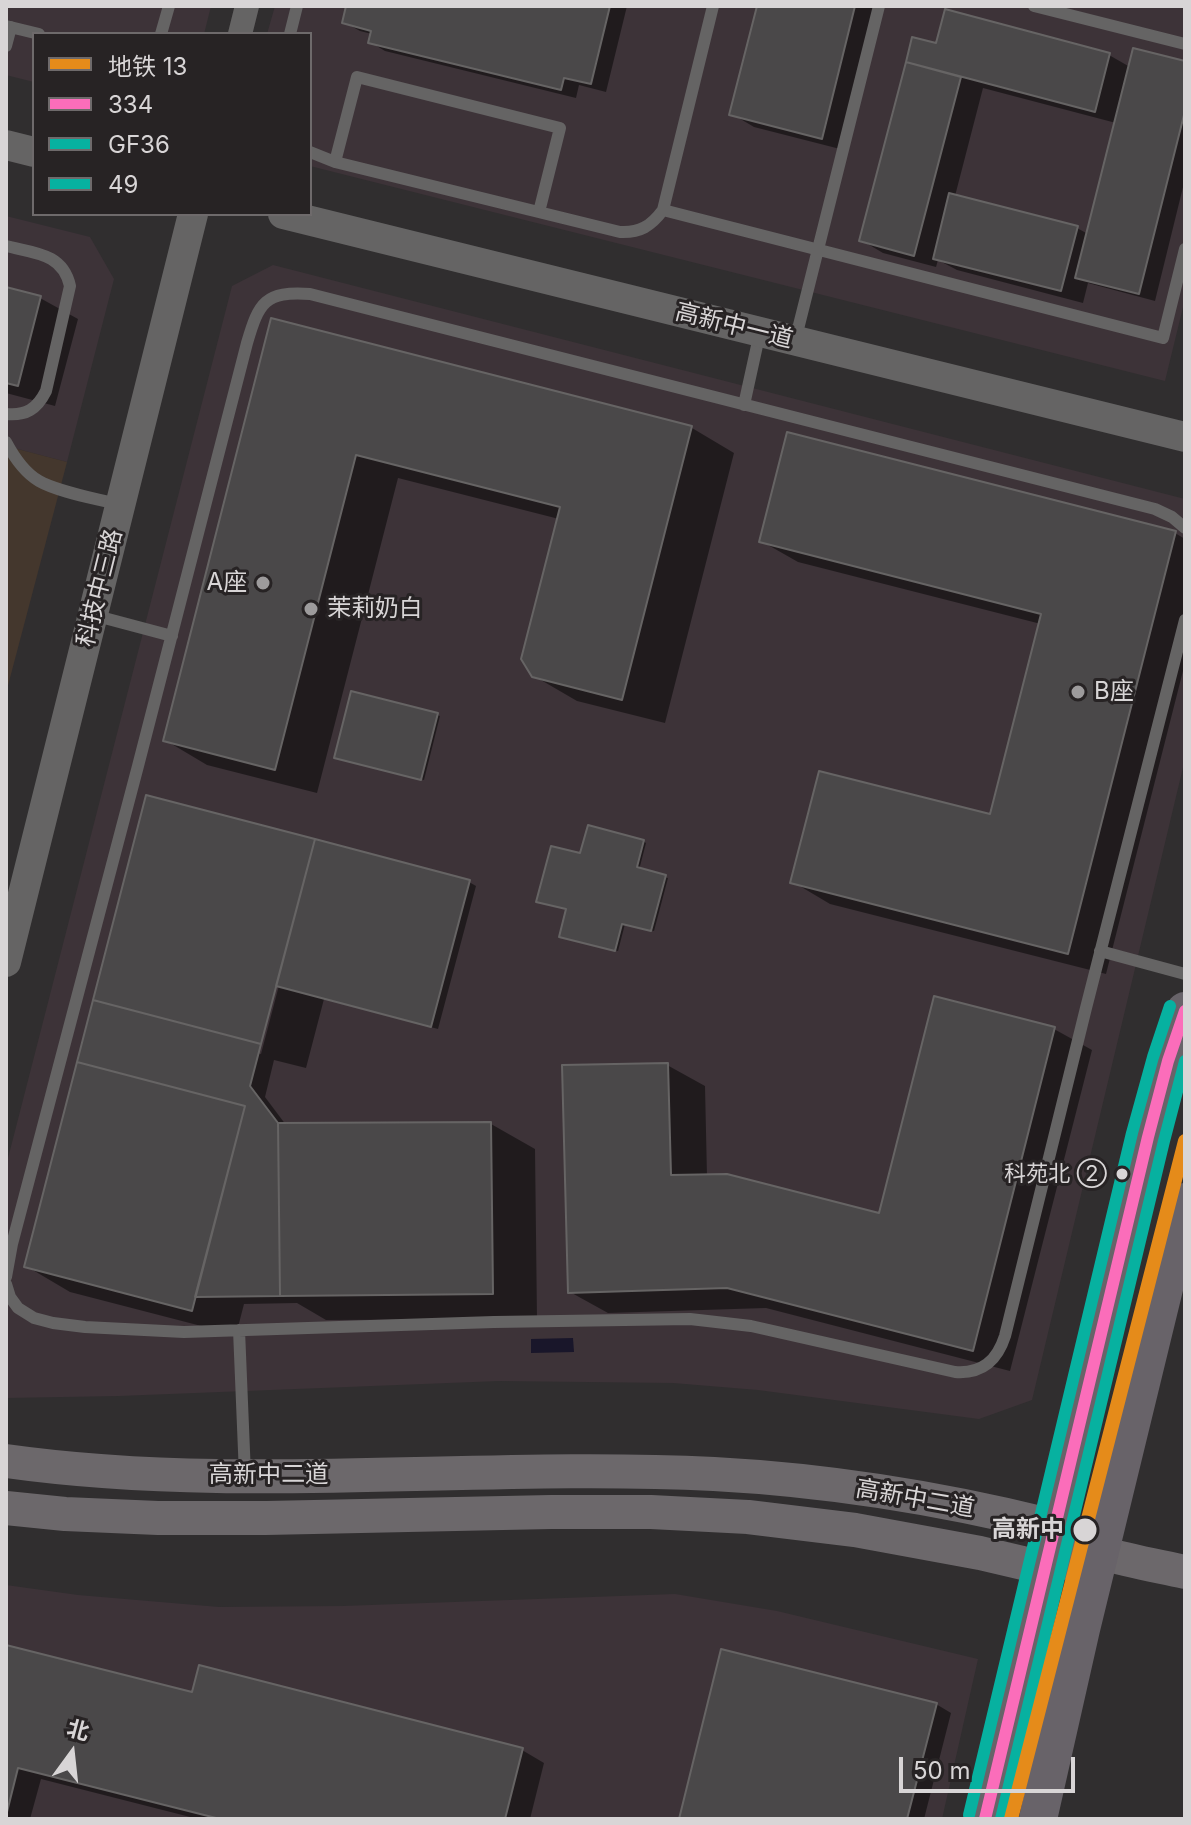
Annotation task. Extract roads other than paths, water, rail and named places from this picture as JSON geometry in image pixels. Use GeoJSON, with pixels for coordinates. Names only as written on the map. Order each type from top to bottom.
{"type":"FeatureCollection","features":[{"type":"Feature","properties":{"kind":"main road"},"geometry":{"type":"LineString","coordinates":[[985,1819],[1152,1122],[1185,1011]]}},
{"type":"Feature","properties":{"kind":"main road"},"geometry":{"type":"LineString","coordinates":[[1038,1819],[1185,1202]]}},
{"type":"Feature","properties":{"kind":"main road","name":"高新中二道"},"geometry":{"type":"LineString","coordinates":[[6,1461],[44,1467],[245,1476],[588,1472],[714,1474],[821,1483],[941,1501],[1054,1526],[1100,1552]]}},
{"type":"Feature","properties":{"kind":"main road","name":"高新中二道"},"geometry":{"type":"LineString","coordinates":[[6,1508],[65,1514],[173,1518],[651,1512],[748,1517],[855,1530],[1044,1568],[1100,1552]]}},
{"type":"Feature","properties":{"kind":"main road"},"geometry":{"type":"LineString","coordinates":[[1100,1552],[1185,1572]]}},
{"type":"Feature","properties":{"kind":"street"},"geometry":{"type":"LineString","coordinates":[[240,32],[247,6]]}},
{"type":"Feature","properties":{"kind":"street"},"geometry":{"type":"LineString","coordinates":[[6,145],[32,152]]}},
{"type":"Feature","properties":{"kind":"street","name":"科技中三路"},"geometry":{"type":"LineString","coordinates":[[6,962],[192,216]]}},
{"type":"Feature","properties":{"kind":"street","name":"高新中一道"},"geometry":{"type":"LineString","coordinates":[[291,216],[1185,437]]}},
{"type":"Feature","properties":{"kind":"lane"},"geometry":{"type":"LineString","coordinates":[[162,32],[169,6]]}},
{"type":"Feature","properties":{"kind":"lane"},"geometry":{"type":"LineString","coordinates":[[290,32],[297,6]]}},
{"type":"Feature","properties":{"kind":"lane"},"geometry":{"type":"LineString","coordinates":[[312,153],[335,162],[620,232],[632,233],[646,228],[663,210],[713,6]]}},
{"type":"Feature","properties":{"kind":"lane"},"geometry":{"type":"LineString","coordinates":[[795,341],[879,6]]}},
{"type":"Feature","properties":{"kind":"lane"},"geometry":{"type":"LineString","coordinates":[[1034,6],[1185,44]]}},
{"type":"Feature","properties":{"kind":"lane"},"geometry":{"type":"LineString","coordinates":[[6,46],[8,26],[32,32]]}},
{"type":"Feature","properties":{"kind":"lane"},"geometry":{"type":"LineString","coordinates":[[335,162],[357,77],[560,128],[539,212]]}},
{"type":"Feature","properties":{"kind":"lane"},"geometry":{"type":"LineString","coordinates":[[663,210],[1163,338],[1185,249]]}},
{"type":"Feature","properties":{"kind":"lane"},"geometry":{"type":"LineString","coordinates":[[6,246],[52,258],[68,275],[70,286],[41,402],[33,410],[19,415],[6,414]]}},
{"type":"Feature","properties":{"kind":"lane"},"geometry":{"type":"LineString","coordinates":[[6,1277],[12,1244],[253,321],[262,305],[274,296],[310,294],[1155,509],[1185,528]]}},
{"type":"Feature","properties":{"kind":"lane"},"geometry":{"type":"LineString","coordinates":[[744,405],[760,332]]}},
{"type":"Feature","properties":{"kind":"lane"},"geometry":{"type":"LineString","coordinates":[[6,442],[12,454],[36,480],[120,505]]}},
{"type":"Feature","properties":{"kind":"lane"},"geometry":{"type":"LineString","coordinates":[[93,615],[172,636]]}},
{"type":"Feature","properties":{"kind":"lane"},"geometry":{"type":"LineString","coordinates":[[6,1284],[18,1308],[34,1318],[85,1327],[184,1332],[690,1319],[751,1326],[955,1372],[984,1366],[1001,1350],[1005,1336],[1185,620]]}},
{"type":"Feature","properties":{"kind":"lane"},"geometry":{"type":"LineString","coordinates":[[1100,951],[1185,974]]}},
{"type":"Feature","properties":{"kind":"lane"},"geometry":{"type":"LineString","coordinates":[[239,1330],[245,1476]]}},
{"type":"Feature","properties":{"kind":"metro line","name":"13"},"geometry":{"type":"LineString","coordinates":[[1011,1819],[1185,1141]]}},
{"type":"Feature","properties":{"kind":"place","name":"A座"},"geometry":{"type":"Point","coordinates":[263,583]}},
{"type":"Feature","properties":{"kind":"place","name":"茉莉奶白"},"geometry":{"type":"Point","coordinates":[311,609]}},
{"type":"Feature","properties":{"kind":"place","name":"B座"},"geometry":{"type":"Point","coordinates":[1078,692]}},
{"type":"Feature","properties":{"kind":"place","name":"科苑北 ②"},"geometry":{"type":"Point","coordinates":[1122,1174]}},
{"type":"Feature","properties":{"kind":"place","name":"高新中"},"geometry":{"type":"Point","coordinates":[1085,1530]}}]}
